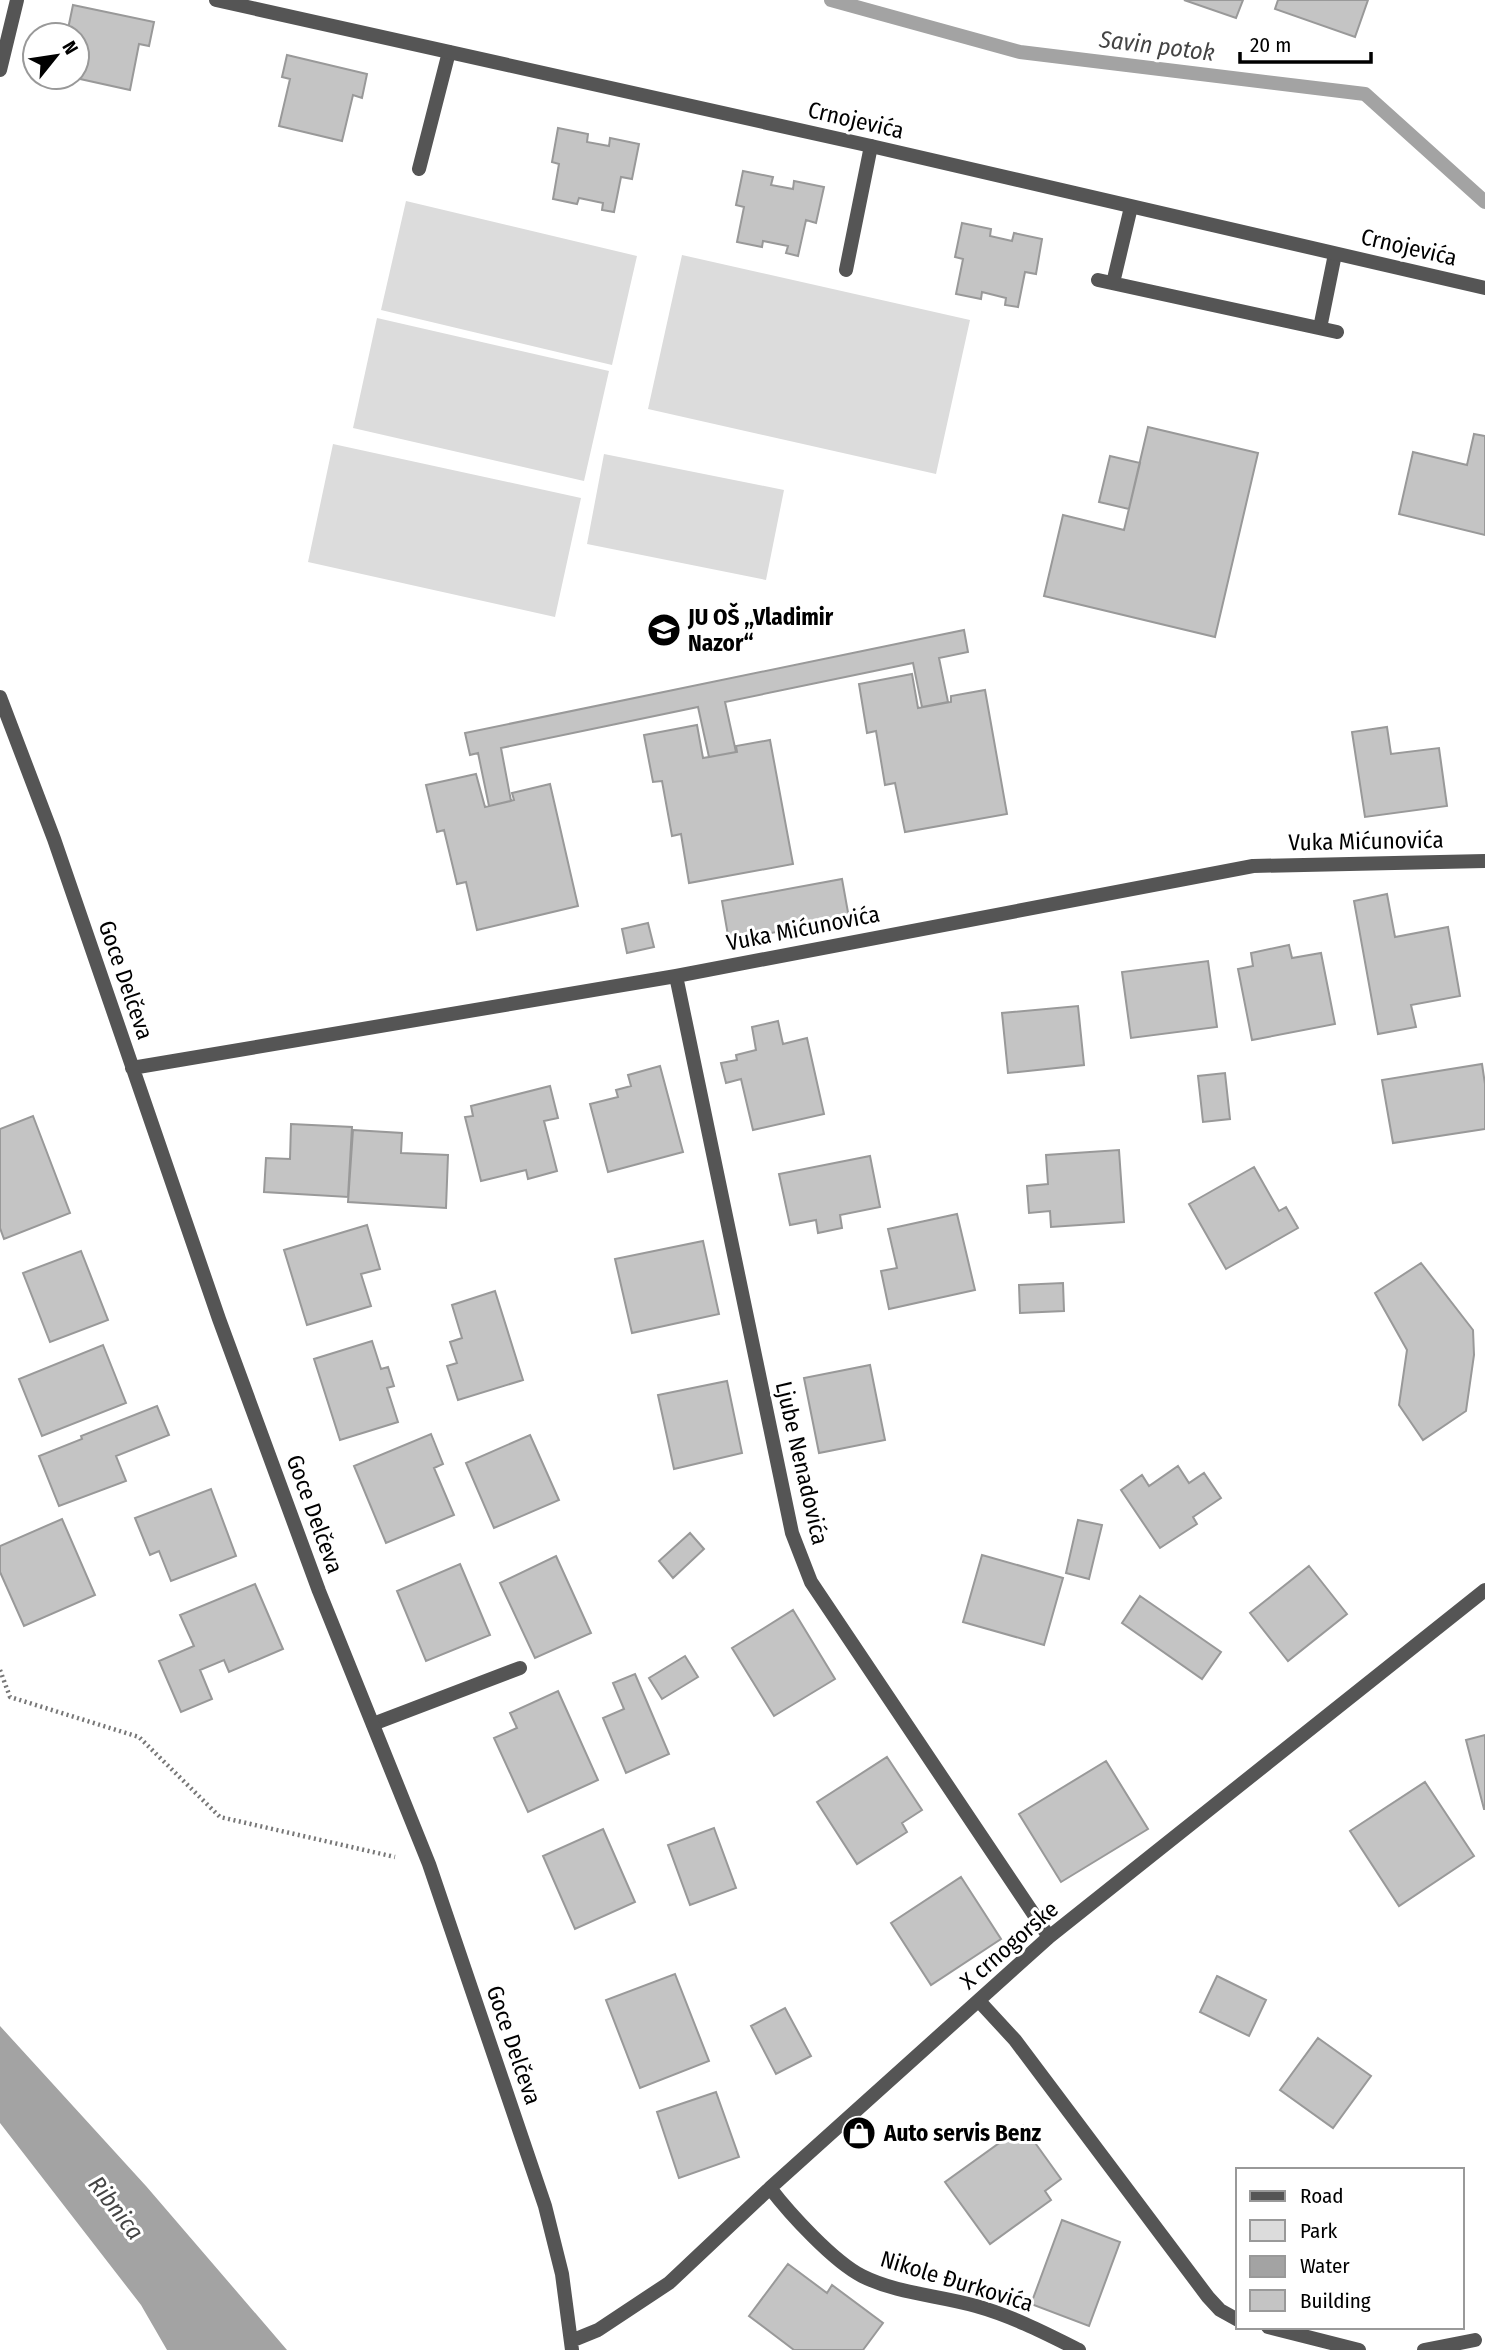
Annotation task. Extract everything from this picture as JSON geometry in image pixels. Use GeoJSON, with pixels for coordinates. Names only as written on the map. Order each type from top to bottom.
{"type":"FeatureCollection","features":[{"type":"Feature","properties":{"kind":"street"},"geometry":{"type":"LineString","coordinates":[[0,70],[17,0]]}},
{"type":"Feature","properties":{"kind":"street","name":"Crnojevića"},"geometry":{"type":"LineString","coordinates":[[216,0],[871,146],[1485,288]]}},
{"type":"Feature","properties":{"kind":"street"},"geometry":{"type":"LineString","coordinates":[[419,169],[449,52]]}},
{"type":"Feature","properties":{"kind":"street"},"geometry":{"type":"LineString","coordinates":[[846,270],[871,146]]}},
{"type":"Feature","properties":{"kind":"street"},"geometry":{"type":"LineString","coordinates":[[1131,207],[1105,282],[1337,332]]}},
{"type":"Feature","properties":{"kind":"street"},"geometry":{"type":"LineString","coordinates":[[1320,328],[1335,254]]}},
{"type":"Feature","properties":{"kind":"street","name":"Goce Delčeva"},"geometry":{"type":"LineString","coordinates":[[0,696],[54,839],[224,1332],[320,1591],[429,1864],[545,2206],[562,2274],[572,2345]]}},
{"type":"Feature","properties":{"kind":"street","name":"Vuka Mićunovića"},"geometry":{"type":"LineString","coordinates":[[132,1068],[676,976],[1253,866],[1485,862]]}},
{"type":"Feature","properties":{"kind":"street","name":"Ljube Nenadovića"},"geometry":{"type":"LineString","coordinates":[[676,976],[786,1506],[798,1552],[811,1582],[1049,1937]]}},
{"type":"Feature","properties":{"kind":"street","name":"X crnogorske"},"geometry":{"type":"LineString","coordinates":[[572,2345],[607,2325],[668,2283],[769,2188],[1049,1937],[1485,1590]]}},
{"type":"Feature","properties":{"kind":"street"},"geometry":{"type":"LineString","coordinates":[[373,1724],[520,1668]]}},
{"type":"Feature","properties":{"kind":"street"},"geometry":{"type":"LineString","coordinates":[[979,2001],[1015,2040],[1208,2297],[1220,2310],[1236,2319]]}},
{"type":"Feature","properties":{"kind":"street","name":"Nikole Đurkovića"},"geometry":{"type":"LineString","coordinates":[[769,2188],[822,2244],[860,2275],[910,2293],[973,2305],[1010,2317],[1079,2350]]}},
{"type":"Feature","properties":{"kind":"street"},"geometry":{"type":"LineString","coordinates":[[1276,2329],[1359,2350]]}},
{"type":"Feature","properties":{"kind":"street"},"geometry":{"type":"LineString","coordinates":[[1424,2350],[1475,2340]]}},
{"type":"Feature","properties":{"kind":"path"},"geometry":{"type":"LineString","coordinates":[[0,1670],[10,1697],[139,1737],[220,1817],[429,1864]]}},
{"type":"Feature","properties":{"kind":"green space"},"geometry":{"type":"Polygon","coordinates":[[[406,201],[637,256],[612,365],[381,310],[406,201]]]}},
{"type":"Feature","properties":{"kind":"green space"},"geometry":{"type":"Polygon","coordinates":[[[682,255],[970,320],[936,474],[648,409],[682,255]]]}},
{"type":"Feature","properties":{"kind":"green space"},"geometry":{"type":"Polygon","coordinates":[[[377,318],[609,371],[584,481],[353,428],[377,318]]]}},
{"type":"Feature","properties":{"kind":"green space"},"geometry":{"type":"Polygon","coordinates":[[[333,444],[581,498],[555,617],[308,562],[333,444]]]}},
{"type":"Feature","properties":{"kind":"green space"},"geometry":{"type":"Polygon","coordinates":[[[604,454],[784,490],[766,580],[587,544],[604,454]]]}},
{"type":"Feature","properties":{"kind":"water","name":"Ribnica"},"geometry":{"type":"Polygon","coordinates":[[[0,2026],[146,2186],[287,2350],[167,2350],[141,2305],[0,2123],[0,2026]]]}},
{"type":"Feature","properties":{"kind":"building"},"geometry":{"type":"Polygon","coordinates":[[[1184,0],[1243,0],[1236,18],[1184,0]]]}},
{"type":"Feature","properties":{"kind":"building"},"geometry":{"type":"Polygon","coordinates":[[[1278,0],[1368,0],[1355,37],[1275,9],[1278,0]]]}},
{"type":"Feature","properties":{"kind":"building"},"geometry":{"type":"Polygon","coordinates":[[[73,5],[154,22],[149,46],[139,44],[130,90],[91,81],[91,21],[70,21],[73,5]]]}},
{"type":"Feature","properties":{"kind":"building"},"geometry":{"type":"Polygon","coordinates":[[[287,55],[367,74],[362,98],[353,95],[342,141],[279,126],[290,79],[282,77],[287,55]]]}},
{"type":"Feature","properties":{"kind":"building"},"geometry":{"type":"Polygon","coordinates":[[[558,128],[588,134],[587,142],[609,146],[610,138],[639,144],[632,179],[621,177],[614,212],[602,210],[603,203],[579,198],[577,204],[553,199],[559,164],[552,162],[558,128]]]}},
{"type":"Feature","properties":{"kind":"building"},"geometry":{"type":"Polygon","coordinates":[[[743,171],[773,177],[771,185],[793,189],[794,181],[824,187],[816,223],[806,220],[798,256],[786,253],[788,246],[763,241],[762,247],[737,242],[744,207],[736,205],[743,171]]]}},
{"type":"Feature","properties":{"kind":"building"},"geometry":{"type":"Polygon","coordinates":[[[962,223],[991,229],[990,236],[1012,241],[1014,233],[1042,239],[1036,274],[1025,272],[1018,307],[1005,305],[1006,298],[982,292],[981,299],[956,294],[963,259],[955,257],[962,223]]]}},
{"type":"Feature","properties":{"kind":"building"},"geometry":{"type":"Polygon","coordinates":[[[1148,427],[1258,453],[1215,637],[1044,596],[1063,515],[1124,530],[1148,427]]]}},
{"type":"Feature","properties":{"kind":"building"},"geometry":{"type":"Polygon","coordinates":[[[1474,434],[1485,436],[1485,535],[1399,514],[1413,452],[1467,465],[1474,434]]]}},
{"type":"Feature","properties":{"kind":"building"},"geometry":{"type":"Polygon","coordinates":[[[1110,456],[1140,463],[1129,509],[1099,502],[1110,456]]]}},
{"type":"Feature","properties":{"kind":"building"},"geometry":{"type":"Polygon","coordinates":[[[964,630],[968,652],[939,658],[948,702],[922,707],[913,663],[725,702],[736,752],[709,757],[698,707],[501,748],[511,801],[489,806],[478,753],[470,755],[465,733],[964,630]]]}},
{"type":"Feature","properties":{"kind":"building"},"geometry":{"type":"Polygon","coordinates":[[[912,674],[918,708],[951,702],[951,696],[985,690],[1007,814],[905,832],[895,783],[885,785],[876,731],[867,733],[859,684],[912,674]]]}},
{"type":"Feature","properties":{"kind":"building"},"geometry":{"type":"Polygon","coordinates":[[[697,725],[703,758],[737,752],[736,746],[770,740],[793,864],[689,883],[681,834],[672,836],[662,781],[653,782],[644,735],[697,725]]]}},
{"type":"Feature","properties":{"kind":"building"},"geometry":{"type":"Polygon","coordinates":[[[1387,727],[1391,754],[1439,748],[1447,806],[1365,817],[1352,732],[1387,727]]]}},
{"type":"Feature","properties":{"kind":"building"},"geometry":{"type":"Polygon","coordinates":[[[476,774],[485,807],[514,800],[512,793],[550,784],[578,906],[477,930],[466,882],[457,884],[444,830],[437,832],[426,785],[476,774]]]}},
{"type":"Feature","properties":{"kind":"building"},"geometry":{"type":"Polygon","coordinates":[[[842,879],[849,918],[729,941],[722,901],[842,879]]]}},
{"type":"Feature","properties":{"kind":"building"},"geometry":{"type":"Polygon","coordinates":[[[1387,894],[1395,937],[1448,927],[1460,996],[1411,1005],[1416,1027],[1378,1034],[1354,901],[1387,894]]]}},
{"type":"Feature","properties":{"kind":"building"},"geometry":{"type":"Polygon","coordinates":[[[648,923],[654,947],[627,953],[622,929],[648,923]]]}},
{"type":"Feature","properties":{"kind":"building"},"geometry":{"type":"Polygon","coordinates":[[[1289,945],[1292,958],[1321,953],[1335,1024],[1252,1040],[1238,969],[1253,966],[1251,953],[1289,945]]]}},
{"type":"Feature","properties":{"kind":"building"},"geometry":{"type":"Polygon","coordinates":[[[1208,961],[1217,1027],[1131,1038],[1122,972],[1208,961]]]}},
{"type":"Feature","properties":{"kind":"building"},"geometry":{"type":"Polygon","coordinates":[[[1078,1006],[1084,1065],[1008,1073],[1002,1013],[1078,1006]]]}},
{"type":"Feature","properties":{"kind":"building"},"geometry":{"type":"Polygon","coordinates":[[[778,1021],[783,1044],[807,1038],[824,1114],[753,1130],[741,1079],[726,1083],[721,1063],[737,1060],[736,1055],[756,1050],[752,1027],[778,1021]]]}},
{"type":"Feature","properties":{"kind":"building"},"geometry":{"type":"Polygon","coordinates":[[[1482,1064],[1485,1129],[1393,1143],[1382,1080],[1482,1064]]]}},
{"type":"Feature","properties":{"kind":"building"},"geometry":{"type":"Polygon","coordinates":[[[660,1066],[683,1152],[608,1172],[590,1104],[618,1097],[616,1090],[631,1086],[628,1075],[660,1066]]]}},
{"type":"Feature","properties":{"kind":"building"},"geometry":{"type":"Polygon","coordinates":[[[1225,1073],[1230,1119],[1203,1122],[1198,1076],[1225,1073]]]}},
{"type":"Feature","properties":{"kind":"building"},"geometry":{"type":"Polygon","coordinates":[[[550,1086],[558,1118],[544,1121],[557,1171],[528,1179],[526,1170],[481,1181],[465,1117],[473,1116],[471,1106],[550,1086]]]}},
{"type":"Feature","properties":{"kind":"building"},"geometry":{"type":"Polygon","coordinates":[[[33,1116],[70,1213],[4,1239],[0,1228],[0,1129],[33,1116]]]}},
{"type":"Feature","properties":{"kind":"building"},"geometry":{"type":"Polygon","coordinates":[[[291,1124],[352,1127],[348,1197],[264,1192],[266,1158],[290,1159],[291,1124]]]}},
{"type":"Feature","properties":{"kind":"building"},"geometry":{"type":"Polygon","coordinates":[[[353,1130],[402,1133],[401,1153],[448,1155],[446,1208],[348,1202],[353,1130]]]}},
{"type":"Feature","properties":{"kind":"building"},"geometry":{"type":"Polygon","coordinates":[[[1119,1150],[1124,1222],[1051,1227],[1050,1211],[1029,1213],[1027,1186],[1048,1184],[1046,1155],[1119,1150]]]}},
{"type":"Feature","properties":{"kind":"building"},"geometry":{"type":"Polygon","coordinates":[[[870,1156],[880,1207],[840,1215],[842,1228],[818,1233],[816,1220],[790,1225],[779,1174],[870,1156]]]}},
{"type":"Feature","properties":{"kind":"building"},"geometry":{"type":"Polygon","coordinates":[[[1254,1167],[1279,1211],[1286,1207],[1298,1228],[1226,1269],[1189,1204],[1254,1167]]]}},
{"type":"Feature","properties":{"kind":"building"},"geometry":{"type":"Polygon","coordinates":[[[957,1214],[975,1290],[889,1309],[881,1271],[897,1268],[888,1229],[957,1214]]]}},
{"type":"Feature","properties":{"kind":"building"},"geometry":{"type":"Polygon","coordinates":[[[367,1225],[380,1269],[361,1274],[371,1306],[307,1325],[284,1250],[367,1225]]]}},
{"type":"Feature","properties":{"kind":"building"},"geometry":{"type":"Polygon","coordinates":[[[703,1241],[719,1314],[632,1333],[615,1259],[703,1241]]]}},
{"type":"Feature","properties":{"kind":"building"},"geometry":{"type":"Polygon","coordinates":[[[81,1251],[108,1320],[50,1342],[23,1273],[81,1251]]]}},
{"type":"Feature","properties":{"kind":"building"},"geometry":{"type":"Polygon","coordinates":[[[1421,1263],[1473,1330],[1474,1355],[1466,1411],[1423,1440],[1399,1405],[1407,1350],[1375,1293],[1421,1263]]]}},
{"type":"Feature","properties":{"kind":"building"},"geometry":{"type":"Polygon","coordinates":[[[1063,1283],[1064,1311],[1020,1313],[1019,1285],[1063,1283]]]}},
{"type":"Feature","properties":{"kind":"building"},"geometry":{"type":"Polygon","coordinates":[[[495,1291],[523,1380],[458,1400],[447,1366],[457,1363],[450,1342],[462,1338],[452,1305],[495,1291]]]}},
{"type":"Feature","properties":{"kind":"building"},"geometry":{"type":"Polygon","coordinates":[[[372,1341],[381,1369],[388,1367],[394,1386],[387,1388],[398,1422],[340,1440],[314,1359],[372,1341]]]}},
{"type":"Feature","properties":{"kind":"building"},"geometry":{"type":"Polygon","coordinates":[[[103,1345],[126,1403],[42,1436],[19,1379],[103,1345]]]}},
{"type":"Feature","properties":{"kind":"building"},"geometry":{"type":"Polygon","coordinates":[[[870,1365],[885,1440],[819,1453],[804,1378],[870,1365]]]}},
{"type":"Feature","properties":{"kind":"building"},"geometry":{"type":"Polygon","coordinates":[[[727,1381],[742,1453],[674,1469],[658,1395],[727,1381]]]}},
{"type":"Feature","properties":{"kind":"building"},"geometry":{"type":"Polygon","coordinates":[[[157,1406],[169,1435],[116,1456],[126,1481],[59,1506],[39,1456],[157,1406]]]}},
{"type":"Feature","properties":{"kind":"building"},"geometry":{"type":"Polygon","coordinates":[[[431,1434],[443,1464],[434,1468],[454,1515],[386,1543],[354,1466],[431,1434]]]}},
{"type":"Feature","properties":{"kind":"building"},"geometry":{"type":"Polygon","coordinates":[[[530,1435],[559,1500],[494,1528],[466,1463],[530,1435]]]}},
{"type":"Feature","properties":{"kind":"building"},"geometry":{"type":"Polygon","coordinates":[[[1178,1466],[1189,1483],[1204,1473],[1221,1498],[1193,1517],[1197,1524],[1160,1548],[1121,1490],[1142,1475],[1149,1486],[1178,1466]]]}},
{"type":"Feature","properties":{"kind":"building"},"geometry":{"type":"Polygon","coordinates":[[[211,1489],[236,1556],[171,1581],[159,1551],[150,1555],[135,1518],[211,1489]]]}},
{"type":"Feature","properties":{"kind":"building"},"geometry":{"type":"Polygon","coordinates":[[[62,1519],[95,1595],[24,1626],[0,1572],[0,1546],[62,1519]]]}},
{"type":"Feature","properties":{"kind":"building"},"geometry":{"type":"Polygon","coordinates":[[[1078,1520],[1102,1525],[1089,1579],[1066,1573],[1078,1520]]]}},
{"type":"Feature","properties":{"kind":"building"},"geometry":{"type":"Polygon","coordinates":[[[690,1533],[704,1549],[673,1578],[659,1561],[690,1533]]]}},
{"type":"Feature","properties":{"kind":"building"},"geometry":{"type":"Polygon","coordinates":[[[982,1555],[1063,1578],[1044,1645],[963,1622],[982,1555]]]}},
{"type":"Feature","properties":{"kind":"building"},"geometry":{"type":"Polygon","coordinates":[[[556,1556],[591,1633],[535,1658],[500,1583],[556,1556]]]}},
{"type":"Feature","properties":{"kind":"building"},"geometry":{"type":"Polygon","coordinates":[[[460,1564],[490,1635],[426,1661],[397,1591],[460,1564]]]}},
{"type":"Feature","properties":{"kind":"building"},"geometry":{"type":"Polygon","coordinates":[[[1309,1566],[1347,1614],[1288,1661],[1250,1613],[1309,1566]]]}},
{"type":"Feature","properties":{"kind":"building"},"geometry":{"type":"Polygon","coordinates":[[[255,1584],[283,1649],[229,1672],[224,1660],[200,1670],[212,1699],[181,1712],[159,1661],[194,1646],[180,1615],[255,1584]]]}},
{"type":"Feature","properties":{"kind":"building"},"geometry":{"type":"Polygon","coordinates":[[[1140,1596],[1221,1652],[1202,1679],[1122,1623],[1140,1596]]]}},
{"type":"Feature","properties":{"kind":"building"},"geometry":{"type":"Polygon","coordinates":[[[793,1610],[835,1679],[774,1716],[732,1648],[793,1610]]]}},
{"type":"Feature","properties":{"kind":"building"},"geometry":{"type":"Polygon","coordinates":[[[685,1656],[698,1677],[662,1699],[649,1678],[685,1656]]]}},
{"type":"Feature","properties":{"kind":"building"},"geometry":{"type":"Polygon","coordinates":[[[635,1674],[669,1754],[626,1773],[603,1718],[624,1709],[613,1683],[635,1674]]]}},
{"type":"Feature","properties":{"kind":"building"},"geometry":{"type":"Polygon","coordinates":[[[558,1691],[598,1780],[528,1812],[494,1738],[517,1728],[510,1713],[558,1691]]]}},
{"type":"Feature","properties":{"kind":"building"},"geometry":{"type":"Polygon","coordinates":[[[1485,1735],[1485,1809],[1484,1809],[1466,1740],[1485,1735]]]}},
{"type":"Feature","properties":{"kind":"building"},"geometry":{"type":"Polygon","coordinates":[[[887,1757],[922,1810],[902,1823],[907,1832],[857,1864],[817,1802],[887,1757]]]}},
{"type":"Feature","properties":{"kind":"building"},"geometry":{"type":"Polygon","coordinates":[[[1106,1761],[1148,1829],[1061,1882],[1019,1814],[1106,1761]]]}},
{"type":"Feature","properties":{"kind":"building"},"geometry":{"type":"Polygon","coordinates":[[[1425,1782],[1474,1856],[1399,1906],[1350,1831],[1425,1782]]]}},
{"type":"Feature","properties":{"kind":"building"},"geometry":{"type":"Polygon","coordinates":[[[714,1828],[736,1888],[690,1905],[668,1845],[714,1828]]]}},
{"type":"Feature","properties":{"kind":"building"},"geometry":{"type":"Polygon","coordinates":[[[603,1829],[635,1902],[575,1929],[543,1856],[603,1829]]]}},
{"type":"Feature","properties":{"kind":"building"},"geometry":{"type":"Polygon","coordinates":[[[961,1877],[1001,1939],[931,1985],[891,1923],[961,1877]]]}},
{"type":"Feature","properties":{"kind":"building"},"geometry":{"type":"Polygon","coordinates":[[[675,1974],[709,2061],[640,2088],[606,2000],[675,1974]]]}},
{"type":"Feature","properties":{"kind":"building"},"geometry":{"type":"Polygon","coordinates":[[[1217,1976],[1266,2000],[1249,2036],[1200,2012],[1217,1976]]]}},
{"type":"Feature","properties":{"kind":"building"},"geometry":{"type":"Polygon","coordinates":[[[785,2008],[811,2056],[776,2074],[751,2026],[785,2008]]]}},
{"type":"Feature","properties":{"kind":"building"},"geometry":{"type":"Polygon","coordinates":[[[1318,2038],[1371,2076],[1333,2128],[1280,2090],[1318,2038]]]}},
{"type":"Feature","properties":{"kind":"building"},"geometry":{"type":"Polygon","coordinates":[[[716,2092],[739,2157],[679,2178],[657,2112],[716,2092]]]}},
{"type":"Feature","properties":{"kind":"building"},"geometry":{"type":"Polygon","coordinates":[[[1023,2126],[1061,2179],[1045,2191],[1051,2200],[990,2244],[945,2182],[1023,2126]]]}},
{"type":"Feature","properties":{"kind":"building"},"geometry":{"type":"Polygon","coordinates":[[[1062,2220],[1120,2242],[1089,2326],[1031,2304],[1062,2220]]]}},
{"type":"Feature","properties":{"kind":"building"},"geometry":{"type":"Polygon","coordinates":[[[788,2264],[827,2293],[832,2285],[883,2323],[863,2350],[794,2350],[749,2316],[788,2264]]]}},
{"type":"Feature","properties":{"kind":"waterway","name":"Savin potok"},"geometry":{"type":"LineString","coordinates":[[831,0],[1020,52],[1365,94],[1485,202]]}},
{"type":"Feature","properties":{"kind":"place","name":"JU OŠ „Vladimir Nazor“"},"geometry":{"type":"Point","coordinates":[664,630]}},
{"type":"Feature","properties":{"kind":"place","name":"Auto servis Benz"},"geometry":{"type":"Point","coordinates":[859,2133]}}]}
